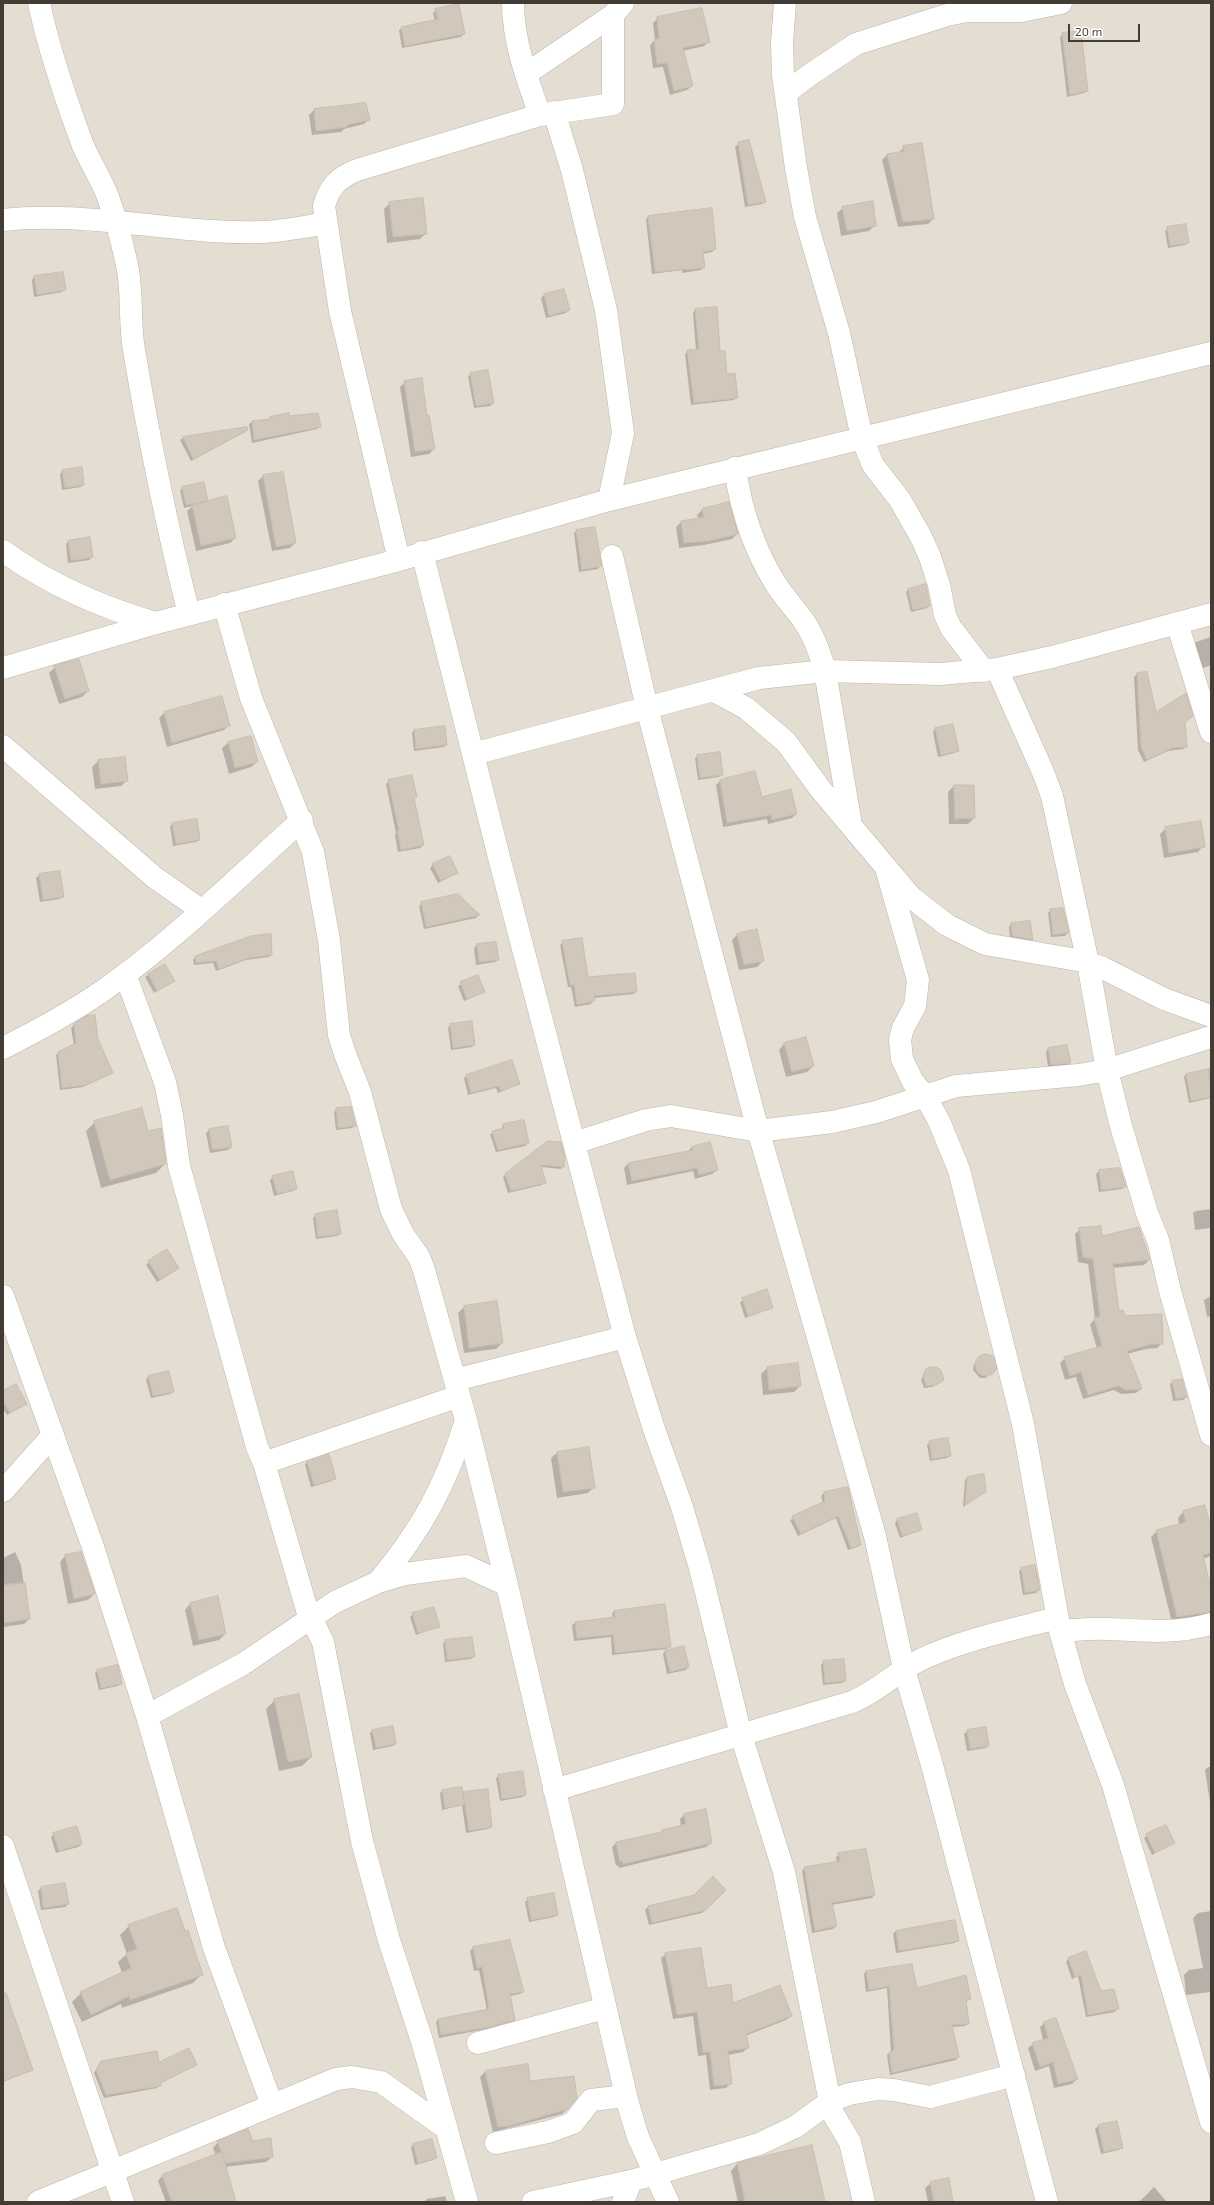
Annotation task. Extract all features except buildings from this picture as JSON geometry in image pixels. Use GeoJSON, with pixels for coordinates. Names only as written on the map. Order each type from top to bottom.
{"type":"FeatureCollection","features":[{"type":"Feature","properties":{"kind":"street"},"geometry":{"type":"LineString","coordinates":[[39,3],[44,29],[62,87],[83,145],[108,197],[116,221],[127,266],[131,302],[132,338],[147,431],[189,614]]}},
{"type":"Feature","properties":{"kind":"street"},"geometry":{"type":"LineString","coordinates":[[785,3],[782,43],[786,93],[796,168],[805,217],[839,333],[862,438],[872,465],[900,500],[921,537],[930,557],[939,585],[945,615],[951,628],[990,670],[1043,772],[1052,796],[1088,963],[1107,1070],[1133,1167],[1162,1252],[1170,1290],[1211,1435]]}},
{"type":"Feature","properties":{"kind":"street"},"geometry":{"type":"LineString","coordinates":[[786,93],[808,76],[856,44],[960,12],[1021,11],[1061,3]]}},
{"type":"Feature","properties":{"kind":"street"},"geometry":{"type":"LineString","coordinates":[[510,5],[526,74],[547,114],[572,170],[606,310],[623,433],[609,500]]}},
{"type":"Feature","properties":{"kind":"street"},"geometry":{"type":"LineString","coordinates":[[526,74],[618,9]]}},
{"type":"Feature","properties":{"kind":"street"},"geometry":{"type":"LineString","coordinates":[[399,560],[340,311],[326,223],[324,206],[326,196],[338,180],[347,174],[547,114],[613,104],[618,9]]}},
{"type":"Feature","properties":{"kind":"street"},"geometry":{"type":"LineString","coordinates":[[3,220],[52,218],[116,221],[235,232],[264,232],[326,223]]}},
{"type":"Feature","properties":{"kind":"street"},"geometry":{"type":"LineString","coordinates":[[3,668],[224,604],[399,560],[422,552],[609,500],[1211,353]]}},
{"type":"Feature","properties":{"kind":"street"},"geometry":{"type":"LineString","coordinates":[[735,468],[739,494],[754,543],[777,586],[813,637],[825,671],[851,826]]}},
{"type":"Feature","properties":{"kind":"street"},"geometry":{"type":"LineString","coordinates":[[3,551],[52,583],[86,599],[120,612],[156,623]]}},
{"type":"Feature","properties":{"kind":"street"},"geometry":{"type":"LineString","coordinates":[[422,552],[625,1337],[654,1429],[682,1507],[700,1568],[741,1734],[784,1872],[835,2118],[850,2142],[864,2202]]}},
{"type":"Feature","properties":{"kind":"street"},"geometry":{"type":"LineString","coordinates":[[612,556],[647,708],[758,1131],[875,1536],[904,1669],[932,1765],[1047,2202]]}},
{"type":"Feature","properties":{"kind":"street"},"geometry":{"type":"LineString","coordinates":[[224,604],[251,698],[302,820],[313,852],[322,896],[338,1027],[345,1054],[360,1092],[391,1209],[419,1258],[424,1270],[466,1420],[507,1585],[626,2096],[638,2137],[668,2202]]}},
{"type":"Feature","properties":{"kind":"street"},"geometry":{"type":"LineString","coordinates":[[473,754],[759,678],[825,671],[940,674],[990,670],[1052,657],[1211,614]]}},
{"type":"Feature","properties":{"kind":"street"},"geometry":{"type":"LineString","coordinates":[[1177,623],[1211,732]]}},
{"type":"Feature","properties":{"kind":"street"},"geometry":{"type":"LineString","coordinates":[[714,691],[746,708],[786,742],[821,790],[886,868],[911,897],[928,912],[966,936],[985,944],[1072,958],[1104,968],[1164,999],[1211,1016]]}},
{"type":"Feature","properties":{"kind":"street"},"geometry":{"type":"LineString","coordinates":[[3,746],[154,877],[201,910]]}},
{"type":"Feature","properties":{"kind":"street"},"geometry":{"type":"LineString","coordinates":[[3,1048],[71,1011],[125,974],[159,948],[302,820]]}},
{"type":"Feature","properties":{"kind":"street"},"geometry":{"type":"LineString","coordinates":[[886,868],[918,980],[914,1006],[903,1028],[900,1050],[902,1059],[913,1082],[925,1096],[951,1145],[960,1170],[1023,1424],[1058,1625],[1075,1684],[1113,1785],[1211,2122]]}},
{"type":"Feature","properties":{"kind":"street"},"geometry":{"type":"LineString","coordinates":[[125,974],[165,1082],[172,1115],[179,1166],[257,1446],[264,1463],[311,1618],[323,1642],[364,1848],[389,1940],[422,2040],[467,2202]]}},
{"type":"Feature","properties":{"kind":"street"},"geometry":{"type":"LineString","coordinates":[[574,1143],[646,1120],[671,1116],[758,1131],[832,1122],[876,1112],[925,1096],[971,1084],[1079,1075],[1107,1070],[1132,1064],[1211,1036]]}},
{"type":"Feature","properties":{"kind":"street"},"geometry":{"type":"LineString","coordinates":[[3,1296],[93,1547],[147,1716],[214,1948],[272,2104]]}},
{"type":"Feature","properties":{"kind":"street"},"geometry":{"type":"LineString","coordinates":[[264,1463],[457,1388],[625,1337]]}},
{"type":"Feature","properties":{"kind":"street"},"geometry":{"type":"LineString","coordinates":[[378,1582],[418,1530],[434,1502],[447,1476],[466,1420]]}},
{"type":"Feature","properties":{"kind":"street"},"geometry":{"type":"LineString","coordinates":[[3,1491],[53,1435]]}},
{"type":"Feature","properties":{"kind":"street"},"geometry":{"type":"LineString","coordinates":[[147,1716],[243,1664],[335,1602],[378,1582],[412,1573],[466,1566],[507,1585]]}},
{"type":"Feature","properties":{"kind":"street"},"geometry":{"type":"LineString","coordinates":[[554,1790],[852,1702],[879,1688],[904,1669],[942,1650],[1058,1625],[1163,1632],[1191,1629],[1211,1624]]}},
{"type":"Feature","properties":{"kind":"street"},"geometry":{"type":"LineString","coordinates":[[3,1846],[123,2202]]}},
{"type":"Feature","properties":{"kind":"street"},"geometry":{"type":"LineString","coordinates":[[478,2043],[605,2008]]}},
{"type":"Feature","properties":{"kind":"street"},"geometry":{"type":"LineString","coordinates":[[533,2202],[631,2181],[759,2144],[795,2127],[831,2101],[849,2094],[878,2089],[894,2090],[930,2097],[1014,2075]]}},
{"type":"Feature","properties":{"kind":"street"},"geometry":{"type":"LineString","coordinates":[[38,2202],[272,2104],[336,2079],[367,2078],[381,2082],[446,2129]]}},
{"type":"Feature","properties":{"kind":"street"},"geometry":{"type":"LineString","coordinates":[[496,2143],[548,2132],[573,2123],[591,2100],[626,2096]]}},
{"type":"Feature","properties":{"kind":"street"},"geometry":{"type":"LineString","coordinates":[[623,2202],[631,2181]]}},
{"type":"Feature","properties":{"kind":"shaded area"},"geometry":{"type":"Polygon","coordinates":[[[3,3],[1211,3],[1211,2202],[3,2202],[3,3]]]}}]}
